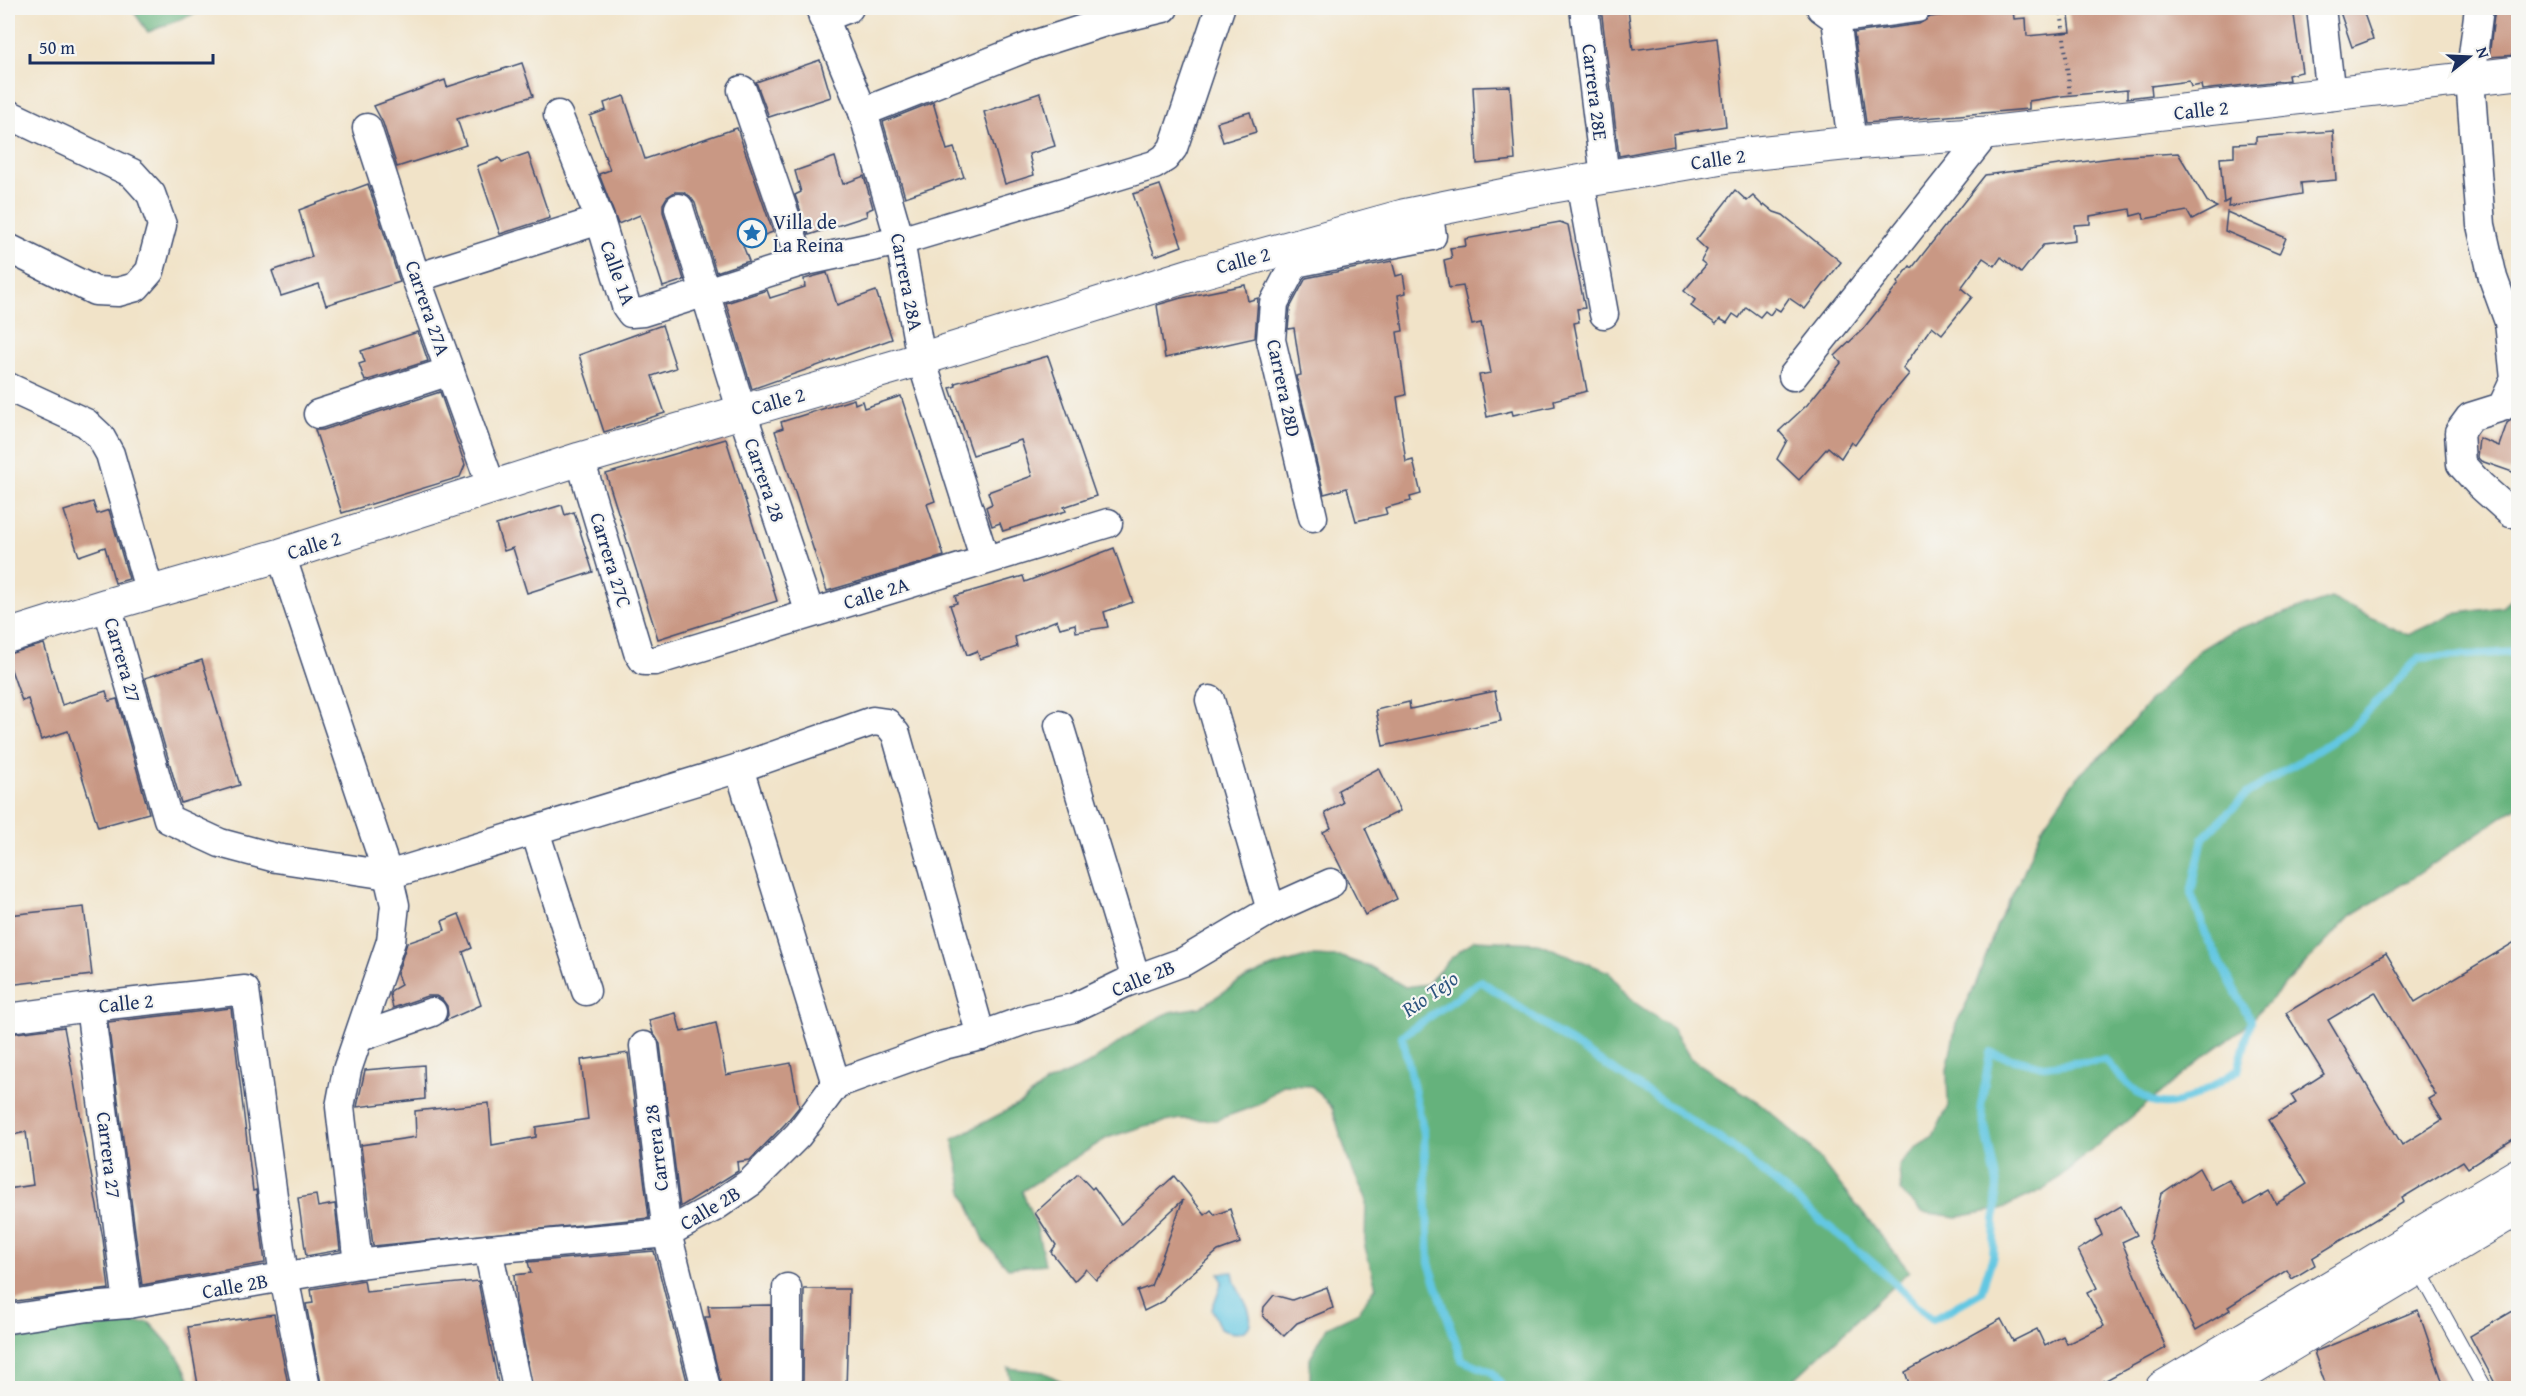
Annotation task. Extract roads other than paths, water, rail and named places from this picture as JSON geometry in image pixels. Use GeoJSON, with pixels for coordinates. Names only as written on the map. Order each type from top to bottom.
{"type":"FeatureCollection","features":[{"type":"Feature","properties":{"kind":"street"},"geometry":{"type":"LineString","coordinates":[[863,112],[1033,45],[1105,22],[1164,8]]}},
{"type":"Feature","properties":{"kind":"street","name":"Calle 1A"},"geometry":{"type":"LineString","coordinates":[[416,278],[600,220],[626,306],[631,313],[643,312],[801,262],[900,241],[1154,165],[1165,158],[1173,148],[1220,8]]}},
{"type":"Feature","properties":{"kind":"street","name":"Carrera 28E"},"geometry":{"type":"LineString","coordinates":[[1584,8],[1593,180],[1604,315]]}},
{"type":"Feature","properties":{"kind":"street"},"geometry":{"type":"LineString","coordinates":[[1852,143],[1828,13],[1917,8]]}},
{"type":"Feature","properties":{"kind":"street"},"geometry":{"type":"LineString","coordinates":[[2321,8],[2331,96]]}},
{"type":"Feature","properties":{"kind":"street"},"geometry":{"type":"LineString","coordinates":[[2479,8],[2470,79],[2481,225],[2493,278],[2510,322],[2515,379],[2502,407],[2470,417],[2459,432],[2461,464],[2511,513]]}},
{"type":"Feature","properties":{"kind":"street","name":"Carrera 28A"},"geometry":{"type":"LineString","coordinates":[[831,11],[900,241],[921,359],[985,560]]}},
{"type":"Feature","properties":{"kind":"street","name":"Calle 2"},"geometry":{"type":"LineString","coordinates":[[8,636],[281,555],[580,459],[921,359],[1194,274],[1593,180],[1728,156],[2072,124],[2518,73]]}},
{"type":"Feature","properties":{"kind":"street"},"geometry":{"type":"LineString","coordinates":[[742,90],[801,262]]}},
{"type":"Feature","properties":{"kind":"street"},"geometry":{"type":"LineString","coordinates":[[8,114],[132,173],[151,194],[162,225],[150,271],[136,286],[118,292],[95,291],[8,248]]}},
{"type":"Feature","properties":{"kind":"street"},"geometry":{"type":"LineString","coordinates":[[558,115],[600,220]]}},
{"type":"Feature","properties":{"kind":"street","name":"Carrera 27A"},"geometry":{"type":"LineString","coordinates":[[367,128],[416,278],[492,488]]}},
{"type":"Feature","properties":{"kind":"street"},"geometry":{"type":"LineString","coordinates":[[1793,376],[1986,133]]}},
{"type":"Feature","properties":{"kind":"street","name":"Carrera 28"},"geometry":{"type":"LineString","coordinates":[[679,208],[742,412],[810,613]]}},
{"type":"Feature","properties":{"kind":"street","name":"Carrera 28D"},"geometry":{"type":"LineString","coordinates":[[1313,517],[1271,340],[1274,303],[1295,263],[1412,222]]}},
{"type":"Feature","properties":{"kind":"street"},"geometry":{"type":"LineString","coordinates":[[318,414],[450,371]]}},
{"type":"Feature","properties":{"kind":"street"},"geometry":{"type":"LineString","coordinates":[[8,387],[86,423],[100,436],[110,454],[150,593]]}},
{"type":"Feature","properties":{"kind":"street","name":"Carrera 27C"},"geometry":{"type":"LineString","coordinates":[[580,459],[638,652],[644,662]]}},
{"type":"Feature","properties":{"kind":"street","name":"Calle 2A"},"geometry":{"type":"LineString","coordinates":[[644,662],[655,661],[1108,523]]}},
{"type":"Feature","properties":{"kind":"street"},"geometry":{"type":"LineString","coordinates":[[281,555],[388,875],[395,905],[391,941],[348,1070],[340,1107],[358,1264]]}},
{"type":"Feature","properties":{"kind":"street","name":"Carrera 27"},"geometry":{"type":"LineString","coordinates":[[107,605],[168,819],[219,843],[276,858],[388,875]]}},
{"type":"Feature","properties":{"kind":"street"},"geometry":{"type":"LineString","coordinates":[[1210,700],[1271,910]]}},
{"type":"Feature","properties":{"kind":"street"},"geometry":{"type":"LineString","coordinates":[[388,875],[739,768],[873,721],[887,723],[896,734],[981,1036]]}},
{"type":"Feature","properties":{"kind":"street"},"geometry":{"type":"LineString","coordinates":[[1059,725],[1136,980]]}},
{"type":"Feature","properties":{"kind":"street"},"geometry":{"type":"LineString","coordinates":[[739,768],[836,1084]]}},
{"type":"Feature","properties":{"kind":"street"},"geometry":{"type":"LineString","coordinates":[[535,831],[586,991]]}},
{"type":"Feature","properties":{"kind":"street","name":"Calle 2B"},"geometry":{"type":"LineString","coordinates":[[8,1319],[89,1307],[128,1304],[358,1264],[488,1249],[667,1233],[713,1208],[751,1182],[798,1136],[836,1084],[944,1045],[981,1036],[1030,1018],[1073,1008],[1183,962],[1271,910],[1331,883]]}},
{"type":"Feature","properties":{"kind":"street","name":"Calle 2"},"geometry":{"type":"LineString","coordinates":[[8,1018],[90,1006],[245,990],[284,1277]]}},
{"type":"Feature","properties":{"kind":"street","name":"Carrera 27"},"geometry":{"type":"LineString","coordinates":[[90,1006],[128,1304]]}},
{"type":"Feature","properties":{"kind":"street"},"geometry":{"type":"LineString","coordinates":[[360,1037],[432,1012]]}},
{"type":"Feature","properties":{"kind":"street","name":"Carrera 28"},"geometry":{"type":"LineString","coordinates":[[644,1046],[667,1233],[706,1389]]}},
{"type":"Feature","properties":{"kind":"street"},"geometry":{"type":"LineString","coordinates":[[2162,1389],[2518,1174]]}},
{"type":"Feature","properties":{"kind":"street"},"geometry":{"type":"LineString","coordinates":[[2219,1389],[2517,1210]]}},
{"type":"Feature","properties":{"kind":"street"},"geometry":{"type":"LineString","coordinates":[[488,1249],[517,1389]]}},
{"type":"Feature","properties":{"kind":"street"},"geometry":{"type":"LineString","coordinates":[[284,1277],[306,1389]]}},
{"type":"Feature","properties":{"kind":"street"},"geometry":{"type":"LineString","coordinates":[[787,1288],[787,1389]]}},
{"type":"Feature","properties":{"kind":"lane"},"geometry":{"type":"LineString","coordinates":[[2418,1268],[2484,1389]]}},
{"type":"Feature","properties":{"kind":"water"},"geometry":{"type":"Polygon","coordinates":[[[1233,1272],[1250,1319],[1247,1329],[1238,1332],[1220,1329],[1212,1309],[1222,1282],[1219,1273],[1233,1272]]]}},
{"type":"Feature","properties":{"kind":"waterway","name":"Rio Tejo"},"geometry":{"type":"LineString","coordinates":[[1503,1388],[1492,1372],[1462,1360],[1429,1263],[1424,1133],[1402,1036],[1481,981],[1570,1042],[1731,1146],[1879,1268],[1932,1320],[1981,1292],[1993,1256],[1997,1185],[1981,1106],[1990,1053],[2043,1066],[2105,1060],[2142,1096],[2156,1103],[2165,1104],[2176,1103],[2198,1094],[2238,1070],[2251,1021],[2208,940],[2191,893],[2203,838],[2247,794],[2350,730],[2419,658],[2518,652]]}},
{"type":"Feature","properties":{"kind":"place","name":"Villa de La Reina"},"geometry":{"type":"Point","coordinates":[752,233]}}]}
